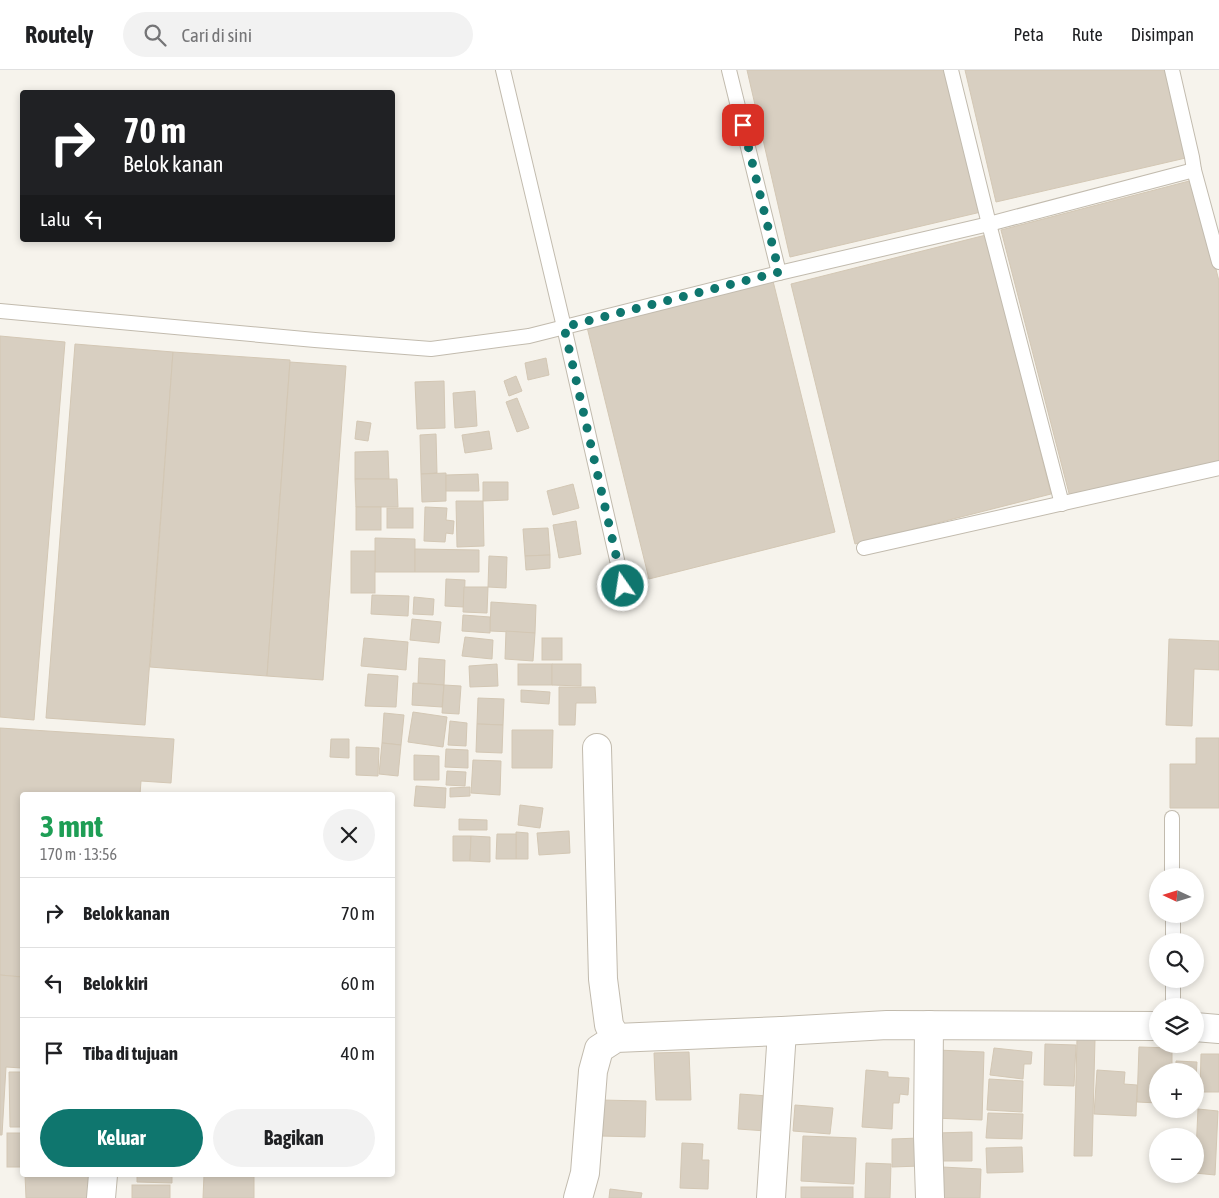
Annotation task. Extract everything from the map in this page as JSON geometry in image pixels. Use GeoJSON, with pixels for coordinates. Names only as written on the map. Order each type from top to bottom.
{"type":"FeatureCollection","features":[{"type":"Feature","properties":{"kind":"street"},"geometry":{"type":"LineString","coordinates":[[597,748],[603,979],[609,1025],[616,1038]]}},
{"type":"Feature","properties":{"kind":"street"},"geometry":{"type":"LineString","coordinates":[[578,1198],[585,1173],[593,1071],[599,1049],[616,1038],[782,1031],[887,1024],[1149,1026]]}},
{"type":"Feature","properties":{"kind":"street"},"geometry":{"type":"LineString","coordinates":[[929,1025],[928,1136],[930,1198]]}},
{"type":"Feature","properties":{"kind":"street"},"geometry":{"type":"LineString","coordinates":[[1204,1028],[1219,1029]]}},
{"type":"Feature","properties":{"kind":"street"},"geometry":{"type":"LineString","coordinates":[[771,1198],[782,1031]]}},
{"type":"Feature","properties":{"kind":"street"},"geometry":{"type":"LineString","coordinates":[[101,1198],[103,1177]]}},
{"type":"Feature","properties":{"kind":"lane"},"geometry":{"type":"LineString","coordinates":[[503,70],[623,586]]}},
{"type":"Feature","properties":{"kind":"lane"},"geometry":{"type":"LineString","coordinates":[[729,70],[779,272]]}},
{"type":"Feature","properties":{"kind":"lane"},"geometry":{"type":"LineString","coordinates":[[952,70],[989,224],[1062,504]]}},
{"type":"Feature","properties":{"kind":"lane"},"geometry":{"type":"LineString","coordinates":[[1172,70],[1194,170],[1219,262]]}},
{"type":"Feature","properties":{"kind":"lane"},"geometry":{"type":"LineString","coordinates":[[0,311],[431,349],[528,336],[779,272],[989,224],[1194,170]]}},
{"type":"Feature","properties":{"kind":"lane"},"geometry":{"type":"LineString","coordinates":[[864,548],[1219,468]]}},
{"type":"Feature","properties":{"kind":"lane"},"geometry":{"type":"LineString","coordinates":[[1172,818],[1172,868]]}},
{"type":"Feature","properties":{"kind":"building"},"geometry":{"type":"Polygon","coordinates":[[[747,70],[948,70],[981,212],[790,257],[747,70]]]}},
{"type":"Feature","properties":{"kind":"building"},"geometry":{"type":"Polygon","coordinates":[[[965,70],[1169,70],[1190,157],[996,202],[965,70]]]}},
{"type":"Feature","properties":{"kind":"building"},"geometry":{"type":"Polygon","coordinates":[[[1193,180],[1219,281],[1219,462],[1071,501],[1001,230],[1193,180]]]}},
{"type":"Feature","properties":{"kind":"building"},"geometry":{"type":"Polygon","coordinates":[[[986,235],[1051,494],[855,544],[791,284],[986,235]]]}},
{"type":"Feature","properties":{"kind":"building"},"geometry":{"type":"Polygon","coordinates":[[[773,281],[835,532],[649,579],[587,327],[773,281]]]}},
{"type":"Feature","properties":{"kind":"building"},"geometry":{"type":"Polygon","coordinates":[[[0,336],[65,342],[34,720],[0,717],[0,336]]]}},
{"type":"Feature","properties":{"kind":"building"},"geometry":{"type":"Polygon","coordinates":[[[75,344],[173,352],[145,725],[46,718],[75,344]]]}},
{"type":"Feature","properties":{"kind":"building"},"geometry":{"type":"Polygon","coordinates":[[[173,352],[290,360],[267,676],[150,667],[173,352]]]}},
{"type":"Feature","properties":{"kind":"building"},"geometry":{"type":"Polygon","coordinates":[[[546,358],[549,375],[528,380],[525,363],[546,358]]]}},
{"type":"Feature","properties":{"kind":"building"},"geometry":{"type":"Polygon","coordinates":[[[290,362],[346,366],[323,680],[267,676],[290,362]]]}},
{"type":"Feature","properties":{"kind":"building"},"geometry":{"type":"Polygon","coordinates":[[[516,376],[522,391],[509,396],[504,381],[516,376]]]}},
{"type":"Feature","properties":{"kind":"building"},"geometry":{"type":"Polygon","coordinates":[[[444,381],[445,428],[417,429],[415,382],[444,381]]]}},
{"type":"Feature","properties":{"kind":"building"},"geometry":{"type":"Polygon","coordinates":[[[475,391],[477,426],[455,428],[453,393],[475,391]]]}},
{"type":"Feature","properties":{"kind":"building"},"geometry":{"type":"Polygon","coordinates":[[[517,398],[529,428],[517,432],[506,402],[517,398]]]}},
{"type":"Feature","properties":{"kind":"building"},"geometry":{"type":"Polygon","coordinates":[[[357,421],[371,423],[368,441],[355,439],[357,421]]]}},
{"type":"Feature","properties":{"kind":"building"},"geometry":{"type":"Polygon","coordinates":[[[489,431],[492,449],[465,453],[462,435],[489,431]]]}},
{"type":"Feature","properties":{"kind":"building"},"geometry":{"type":"Polygon","coordinates":[[[436,434],[437,473],[421,474],[420,435],[436,434]]]}},
{"type":"Feature","properties":{"kind":"building"},"geometry":{"type":"Polygon","coordinates":[[[388,451],[389,479],[355,479],[355,452],[388,451]]]}},
{"type":"Feature","properties":{"kind":"building"},"geometry":{"type":"Polygon","coordinates":[[[446,473],[446,501],[422,502],[421,474],[446,473]]]}},
{"type":"Feature","properties":{"kind":"building"},"geometry":{"type":"Polygon","coordinates":[[[478,474],[479,491],[446,491],[446,475],[478,474]]]}},
{"type":"Feature","properties":{"kind":"building"},"geometry":{"type":"Polygon","coordinates":[[[355,479],[397,479],[398,507],[356,507],[355,479]]]}},
{"type":"Feature","properties":{"kind":"building"},"geometry":{"type":"Polygon","coordinates":[[[483,482],[508,482],[508,500],[483,501],[483,482]]]}},
{"type":"Feature","properties":{"kind":"building"},"geometry":{"type":"Polygon","coordinates":[[[573,484],[579,508],[553,515],[547,491],[573,484]]]}},
{"type":"Feature","properties":{"kind":"building"},"geometry":{"type":"Polygon","coordinates":[[[456,501],[483,501],[484,546],[457,547],[456,501]]]}},
{"type":"Feature","properties":{"kind":"building"},"geometry":{"type":"Polygon","coordinates":[[[356,507],[381,507],[381,530],[356,530],[356,507]]]}},
{"type":"Feature","properties":{"kind":"building"},"geometry":{"type":"Polygon","coordinates":[[[425,507],[447,508],[446,520],[454,521],[453,534],[446,533],[445,542],[424,541],[425,507]]]}},
{"type":"Feature","properties":{"kind":"building"},"geometry":{"type":"Polygon","coordinates":[[[387,508],[413,508],[413,528],[387,528],[387,508]]]}},
{"type":"Feature","properties":{"kind":"building"},"geometry":{"type":"Polygon","coordinates":[[[576,521],[581,554],[559,558],[553,525],[576,521]]]}},
{"type":"Feature","properties":{"kind":"building"},"geometry":{"type":"Polygon","coordinates":[[[548,528],[550,555],[525,556],[523,529],[548,528]]]}},
{"type":"Feature","properties":{"kind":"building"},"geometry":{"type":"Polygon","coordinates":[[[375,538],[415,539],[415,572],[375,572],[375,538]]]}},
{"type":"Feature","properties":{"kind":"building"},"geometry":{"type":"Polygon","coordinates":[[[415,549],[479,550],[479,572],[415,572],[415,549]]]}},
{"type":"Feature","properties":{"kind":"building"},"geometry":{"type":"Polygon","coordinates":[[[351,551],[375,551],[375,593],[351,593],[351,551]]]}},
{"type":"Feature","properties":{"kind":"building"},"geometry":{"type":"Polygon","coordinates":[[[550,555],[550,568],[526,570],[525,556],[550,555]]]}},
{"type":"Feature","properties":{"kind":"building"},"geometry":{"type":"Polygon","coordinates":[[[489,556],[507,557],[506,588],[488,587],[489,556]]]}},
{"type":"Feature","properties":{"kind":"building"},"geometry":{"type":"Polygon","coordinates":[[[446,579],[465,580],[464,607],[445,606],[446,579]]]}},
{"type":"Feature","properties":{"kind":"building"},"geometry":{"type":"Polygon","coordinates":[[[464,587],[488,587],[487,613],[463,612],[464,587]]]}},
{"type":"Feature","properties":{"kind":"building"},"geometry":{"type":"Polygon","coordinates":[[[372,595],[409,596],[408,616],[371,614],[372,595]]]}},
{"type":"Feature","properties":{"kind":"building"},"geometry":{"type":"Polygon","coordinates":[[[414,597],[434,599],[433,615],[413,614],[414,597]]]}},
{"type":"Feature","properties":{"kind":"building"},"geometry":{"type":"Polygon","coordinates":[[[491,602],[536,605],[535,633],[490,631],[491,602]]]}},
{"type":"Feature","properties":{"kind":"building"},"geometry":{"type":"Polygon","coordinates":[[[463,615],[490,617],[490,633],[462,631],[463,615]]]}},
{"type":"Feature","properties":{"kind":"building"},"geometry":{"type":"Polygon","coordinates":[[[412,619],[441,622],[439,643],[410,640],[412,619]]]}},
{"type":"Feature","properties":{"kind":"building"},"geometry":{"type":"Polygon","coordinates":[[[506,631],[535,633],[533,661],[505,659],[506,631]]]}},
{"type":"Feature","properties":{"kind":"building"},"geometry":{"type":"Polygon","coordinates":[[[465,637],[493,640],[492,659],[462,656],[465,637]]]}},
{"type":"Feature","properties":{"kind":"building"},"geometry":{"type":"Polygon","coordinates":[[[364,638],[408,642],[406,670],[361,666],[364,638]]]}},
{"type":"Feature","properties":{"kind":"building"},"geometry":{"type":"Polygon","coordinates":[[[542,638],[562,638],[562,660],[542,660],[542,638]]]}},
{"type":"Feature","properties":{"kind":"building"},"geometry":{"type":"Polygon","coordinates":[[[1169,639],[1219,641],[1219,670],[1194,669],[1192,726],[1166,725],[1169,639]]]}},
{"type":"Feature","properties":{"kind":"building"},"geometry":{"type":"Polygon","coordinates":[[[419,658],[445,660],[444,685],[418,683],[419,658]]]}},
{"type":"Feature","properties":{"kind":"building"},"geometry":{"type":"Polygon","coordinates":[[[497,664],[498,686],[470,687],[469,666],[497,664]]]}},
{"type":"Feature","properties":{"kind":"building"},"geometry":{"type":"Polygon","coordinates":[[[518,664],[552,664],[552,685],[518,685],[518,664]]]}},
{"type":"Feature","properties":{"kind":"building"},"geometry":{"type":"Polygon","coordinates":[[[552,664],[581,664],[581,686],[552,685],[552,664]]]}},
{"type":"Feature","properties":{"kind":"building"},"geometry":{"type":"Polygon","coordinates":[[[368,674],[398,676],[396,707],[365,706],[368,674]]]}},
{"type":"Feature","properties":{"kind":"building"},"geometry":{"type":"Polygon","coordinates":[[[413,683],[444,685],[442,707],[412,705],[413,683]]]}},
{"type":"Feature","properties":{"kind":"building"},"geometry":{"type":"Polygon","coordinates":[[[444,685],[461,686],[459,714],[442,713],[444,685]]]}},
{"type":"Feature","properties":{"kind":"building"},"geometry":{"type":"Polygon","coordinates":[[[559,687],[595,687],[596,703],[576,703],[575,725],[559,725],[559,687]]]}},
{"type":"Feature","properties":{"kind":"building"},"geometry":{"type":"Polygon","coordinates":[[[521,690],[550,692],[549,704],[521,702],[521,690]]]}},
{"type":"Feature","properties":{"kind":"building"},"geometry":{"type":"Polygon","coordinates":[[[478,698],[504,699],[503,725],[477,724],[478,698]]]}},
{"type":"Feature","properties":{"kind":"building"},"geometry":{"type":"Polygon","coordinates":[[[413,712],[447,717],[443,747],[408,742],[413,712]]]}},
{"type":"Feature","properties":{"kind":"building"},"geometry":{"type":"Polygon","coordinates":[[[384,713],[404,715],[401,745],[382,743],[384,713]]]}},
{"type":"Feature","properties":{"kind":"building"},"geometry":{"type":"Polygon","coordinates":[[[450,721],[467,723],[466,746],[448,745],[450,721]]]}},
{"type":"Feature","properties":{"kind":"building"},"geometry":{"type":"Polygon","coordinates":[[[477,724],[503,725],[502,753],[476,752],[477,724]]]}},
{"type":"Feature","properties":{"kind":"building"},"geometry":{"type":"Polygon","coordinates":[[[0,728],[174,739],[171,783],[141,781],[140,792],[20,792],[20,977],[0,975],[0,728]]]}},
{"type":"Feature","properties":{"kind":"building"},"geometry":{"type":"Polygon","coordinates":[[[512,730],[553,730],[552,768],[512,768],[512,730]]]}},
{"type":"Feature","properties":{"kind":"building"},"geometry":{"type":"Polygon","coordinates":[[[1196,738],[1219,738],[1219,808],[1170,808],[1170,764],[1196,764],[1196,738]]]}},
{"type":"Feature","properties":{"kind":"building"},"geometry":{"type":"Polygon","coordinates":[[[331,739],[349,739],[349,758],[330,757],[331,739]]]}},
{"type":"Feature","properties":{"kind":"building"},"geometry":{"type":"Polygon","coordinates":[[[382,743],[401,745],[398,776],[379,774],[382,743]]]}},
{"type":"Feature","properties":{"kind":"building"},"geometry":{"type":"Polygon","coordinates":[[[356,747],[379,748],[378,776],[356,775],[356,747]]]}},
{"type":"Feature","properties":{"kind":"building"},"geometry":{"type":"Polygon","coordinates":[[[446,749],[468,750],[468,768],[445,767],[446,749]]]}},
{"type":"Feature","properties":{"kind":"building"},"geometry":{"type":"Polygon","coordinates":[[[414,755],[439,756],[439,780],[414,780],[414,755]]]}},
{"type":"Feature","properties":{"kind":"building"},"geometry":{"type":"Polygon","coordinates":[[[473,760],[501,761],[500,795],[471,793],[473,760]]]}},
{"type":"Feature","properties":{"kind":"building"},"geometry":{"type":"Polygon","coordinates":[[[447,771],[466,772],[465,786],[446,785],[447,771]]]}},
{"type":"Feature","properties":{"kind":"building"},"geometry":{"type":"Polygon","coordinates":[[[416,786],[446,788],[445,808],[414,806],[416,786]]]}},
{"type":"Feature","properties":{"kind":"building"},"geometry":{"type":"Polygon","coordinates":[[[470,787],[470,796],[450,797],[450,788],[470,787]]]}},
{"type":"Feature","properties":{"kind":"building"},"geometry":{"type":"Polygon","coordinates":[[[520,805],[543,808],[540,828],[518,825],[520,805]]]}},
{"type":"Feature","properties":{"kind":"building"},"geometry":{"type":"Polygon","coordinates":[[[459,819],[487,820],[487,830],[459,830],[459,819]]]}},
{"type":"Feature","properties":{"kind":"building"},"geometry":{"type":"Polygon","coordinates":[[[569,831],[570,853],[539,855],[537,833],[569,831]]]}},
{"type":"Feature","properties":{"kind":"building"},"geometry":{"type":"Polygon","coordinates":[[[516,832],[528,833],[528,859],[516,859],[516,832]]]}},
{"type":"Feature","properties":{"kind":"building"},"geometry":{"type":"Polygon","coordinates":[[[497,834],[516,834],[516,859],[496,859],[497,834]]]}},
{"type":"Feature","properties":{"kind":"building"},"geometry":{"type":"Polygon","coordinates":[[[453,836],[471,836],[470,861],[453,861],[453,836]]]}},
{"type":"Feature","properties":{"kind":"building"},"geometry":{"type":"Polygon","coordinates":[[[471,836],[490,837],[490,862],[470,861],[471,836]]]}},
{"type":"Feature","properties":{"kind":"building"},"geometry":{"type":"Polygon","coordinates":[[[0,975],[20,977],[20,1068],[6,1067],[2,1135],[0,1135],[0,975]]]}},
{"type":"Feature","properties":{"kind":"building"},"geometry":{"type":"Polygon","coordinates":[[[1077,1039],[1095,1039],[1092,1156],[1074,1156],[1077,1039]]]}},
{"type":"Feature","properties":{"kind":"building"},"geometry":{"type":"Polygon","coordinates":[[[1045,1044],[1076,1045],[1074,1086],[1044,1085],[1045,1044]]]}},
{"type":"Feature","properties":{"kind":"building"},"geometry":{"type":"Polygon","coordinates":[[[1139,1047],[1149,1047],[1149,1053],[1172,1053],[1172,1063],[1149,1063],[1149,1103],[1137,1102],[1139,1047]]]}},
{"type":"Feature","properties":{"kind":"building"},"geometry":{"type":"Polygon","coordinates":[[[994,1048],[1032,1052],[1031,1064],[1024,1064],[1023,1079],[990,1075],[994,1048]]]}},
{"type":"Feature","properties":{"kind":"building"},"geometry":{"type":"Polygon","coordinates":[[[937,1050],[984,1052],[982,1120],[934,1118],[937,1050]]]}},
{"type":"Feature","properties":{"kind":"building"},"geometry":{"type":"Polygon","coordinates":[[[689,1052],[691,1100],[656,1100],[654,1053],[689,1052]]]}},
{"type":"Feature","properties":{"kind":"building"},"geometry":{"type":"Polygon","coordinates":[[[1201,1054],[1219,1054],[1219,1092],[1204,1092],[1204,1063],[1201,1063],[1201,1054]]]}},
{"type":"Feature","properties":{"kind":"building"},"geometry":{"type":"Polygon","coordinates":[[[1176,1061],[1197,1062],[1197,1063],[1176,1063],[1176,1061]]]}},
{"type":"Feature","properties":{"kind":"building"},"geometry":{"type":"Polygon","coordinates":[[[866,1070],[888,1072],[888,1077],[909,1078],[908,1095],[900,1094],[899,1103],[893,1103],[892,1129],[862,1127],[866,1070]]]}},
{"type":"Feature","properties":{"kind":"building"},"geometry":{"type":"Polygon","coordinates":[[[1097,1070],[1125,1072],[1124,1084],[1137,1085],[1136,1116],[1094,1114],[1097,1070]]]}},
{"type":"Feature","properties":{"kind":"building"},"geometry":{"type":"Polygon","coordinates":[[[9,1072],[20,1072],[20,1127],[10,1127],[9,1072]]]}},
{"type":"Feature","properties":{"kind":"building"},"geometry":{"type":"Polygon","coordinates":[[[989,1079],[1023,1081],[1022,1112],[987,1110],[989,1079]]]}},
{"type":"Feature","properties":{"kind":"building"},"geometry":{"type":"Polygon","coordinates":[[[740,1094],[768,1096],[766,1131],[738,1129],[740,1094]]]}},
{"type":"Feature","properties":{"kind":"building"},"geometry":{"type":"Polygon","coordinates":[[[601,1100],[646,1101],[645,1137],[600,1136],[601,1100]]]}},
{"type":"Feature","properties":{"kind":"building"},"geometry":{"type":"Polygon","coordinates":[[[795,1105],[833,1108],[830,1134],[793,1131],[795,1105]]]}},
{"type":"Feature","properties":{"kind":"building"},"geometry":{"type":"Polygon","coordinates":[[[1204,1110],[1218,1111],[1215,1175],[1204,1174],[1204,1128],[1197,1128],[1198,1118],[1204,1118],[1204,1110]]]}},
{"type":"Feature","properties":{"kind":"building"},"geometry":{"type":"Polygon","coordinates":[[[988,1113],[1023,1114],[1022,1139],[986,1138],[988,1113]]]}},
{"type":"Feature","properties":{"kind":"building"},"geometry":{"type":"Polygon","coordinates":[[[972,1132],[972,1161],[935,1161],[936,1133],[972,1132]]]}},
{"type":"Feature","properties":{"kind":"building"},"geometry":{"type":"Polygon","coordinates":[[[7,1133],[20,1133],[20,1167],[7,1167],[7,1133]]]}},
{"type":"Feature","properties":{"kind":"building"},"geometry":{"type":"Polygon","coordinates":[[[803,1136],[856,1138],[854,1184],[801,1181],[803,1136]]]}},
{"type":"Feature","properties":{"kind":"building"},"geometry":{"type":"Polygon","coordinates":[[[920,1138],[920,1166],[892,1167],[892,1139],[920,1138]]]}},
{"type":"Feature","properties":{"kind":"building"},"geometry":{"type":"Polygon","coordinates":[[[682,1143],[703,1144],[702,1160],[709,1160],[708,1189],[680,1188],[682,1143]]]}},
{"type":"Feature","properties":{"kind":"building"},"geometry":{"type":"Polygon","coordinates":[[[1022,1147],[1023,1172],[987,1173],[986,1148],[1022,1147]]]}},
{"type":"Feature","properties":{"kind":"building"},"geometry":{"type":"Polygon","coordinates":[[[866,1163],[891,1164],[890,1198],[865,1198],[866,1163]]]}},
{"type":"Feature","properties":{"kind":"building"},"geometry":{"type":"Polygon","coordinates":[[[942,1167],[981,1169],[980,1198],[935,1198],[942,1167]]]}},
{"type":"Feature","properties":{"kind":"building"},"geometry":{"type":"Polygon","coordinates":[[[25,1177],[95,1177],[96,1198],[26,1198],[25,1177]]]}},
{"type":"Feature","properties":{"kind":"building"},"geometry":{"type":"Polygon","coordinates":[[[137,1177],[172,1177],[172,1183],[137,1182],[137,1177]]]}},
{"type":"Feature","properties":{"kind":"building"},"geometry":{"type":"Polygon","coordinates":[[[204,1177],[254,1177],[254,1198],[203,1198],[204,1177]]]}},
{"type":"Feature","properties":{"kind":"building"},"geometry":{"type":"Polygon","coordinates":[[[132,1185],[170,1185],[170,1198],[132,1198],[132,1185]]]}},
{"type":"Feature","properties":{"kind":"building"},"geometry":{"type":"Polygon","coordinates":[[[801,1187],[853,1187],[853,1198],[801,1198],[801,1187]]]}},
{"type":"Feature","properties":{"kind":"building"},"geometry":{"type":"Polygon","coordinates":[[[610,1189],[642,1193],[641,1198],[609,1198],[610,1189]]]}},
{"type":"Feature","properties":{"kind":"route"},"geometry":{"type":"LineString","coordinates":[[623,586],[564,327],[779,272],[743,125]]}}]}
